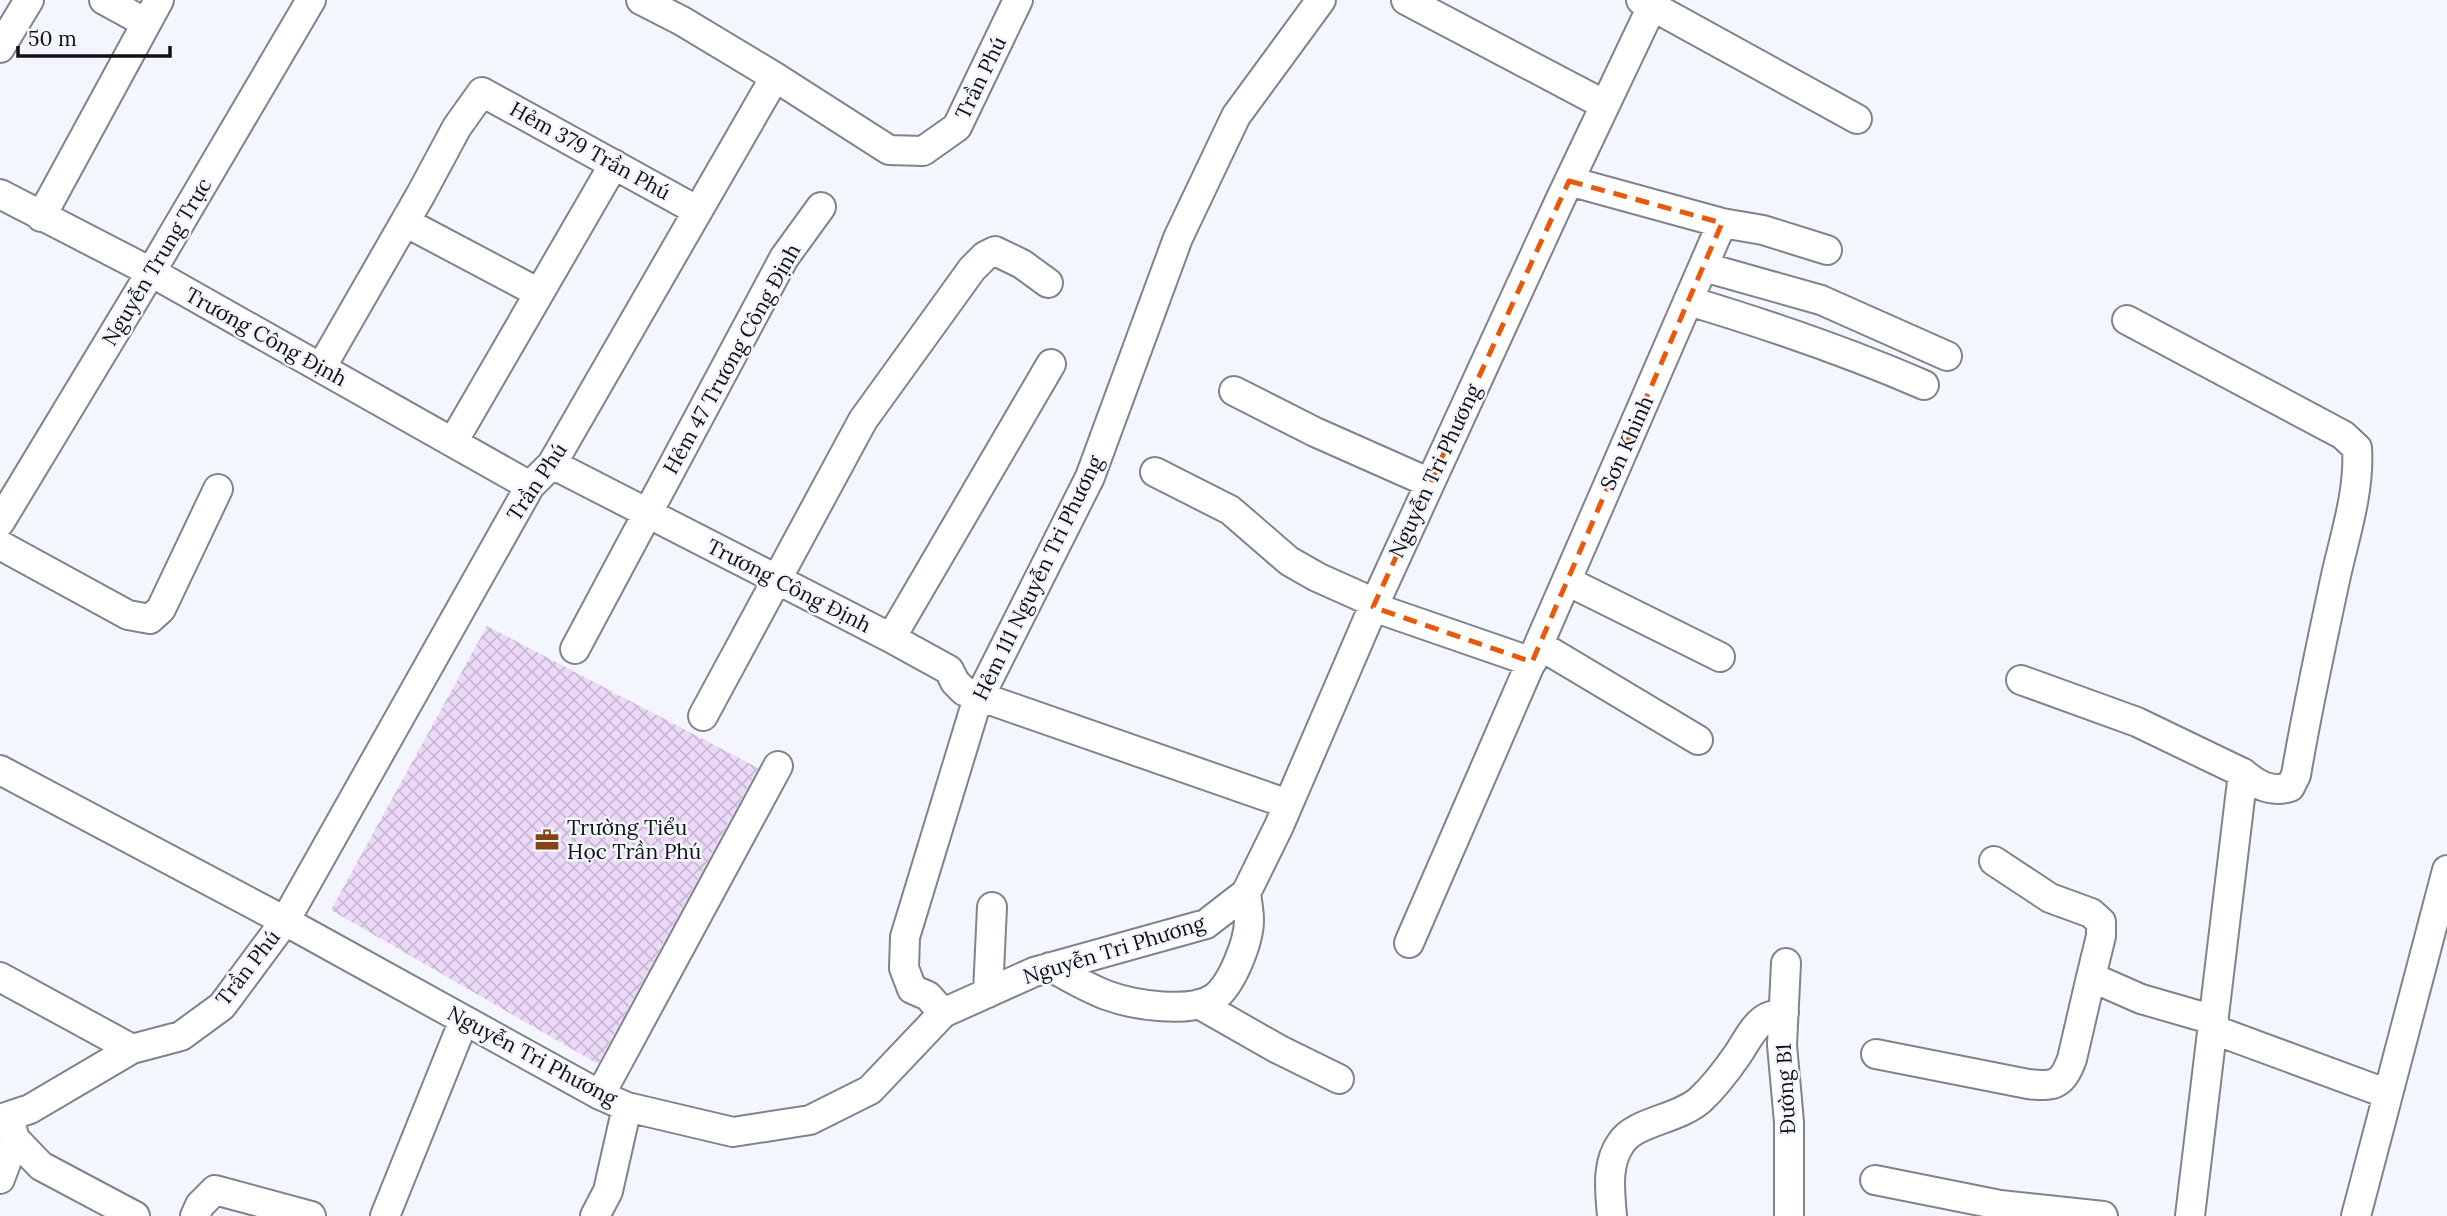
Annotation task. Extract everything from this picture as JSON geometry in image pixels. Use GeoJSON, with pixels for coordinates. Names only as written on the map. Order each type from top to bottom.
{"type":"FeatureCollection","features":[{"type":"Feature","properties":{"kind":"street"},"geometry":{"type":"LineString","coordinates":[[0,48],[29,0]]}},
{"type":"Feature","properties":{"kind":"street"},"geometry":{"type":"LineString","coordinates":[[41,217],[152,12],[104,0]]}},
{"type":"Feature","properties":{"kind":"street","name":"Nguyễn Trung Trực"},"geometry":{"type":"LineString","coordinates":[[0,522],[152,272],[312,0]]}},
{"type":"Feature","properties":{"kind":"street"},"geometry":{"type":"LineString","coordinates":[[641,0],[682,21],[775,77]]}},
{"type":"Feature","properties":{"kind":"street","name":"Trần Phú"},"geometry":{"type":"LineString","coordinates":[[8,1125],[30,1109],[132,1049],[181,1036],[222,1006],[285,921],[530,486],[552,464],[775,77],[889,150],[923,151],[957,128],[1018,0]]}},
{"type":"Feature","properties":{"kind":"street","name":"Hẻm 111 Nguyễn Tri Phương"},"geometry":{"type":"LineString","coordinates":[[943,1013],[928,996],[912,989],[904,968],[905,937],[976,704],[1090,477],[1178,238],[1236,116],[1321,0]]}},
{"type":"Feature","properties":{"kind":"street"},"geometry":{"type":"LineString","coordinates":[[1406,0],[1605,105]]}},
{"type":"Feature","properties":{"kind":"street"},"geometry":{"type":"LineString","coordinates":[[1649,2],[1857,119]]}},
{"type":"Feature","properties":{"kind":"street","name":"Nguyễn Tri Phương"},"geometry":{"type":"LineString","coordinates":[[0,770],[285,921],[600,1095],[627,1107],[733,1132],[810,1120],[870,1090],[943,1013],[1034,971],[1206,924],[1246,893],[1288,804],[1374,605],[1605,105],[1649,2]]}},
{"type":"Feature","properties":{"kind":"street","name":"Hẻm 379 Trần Phú"},"geometry":{"type":"LineString","coordinates":[[405,222],[457,127],[482,92],[698,212]]}},
{"type":"Feature","properties":{"kind":"street"},"geometry":{"type":"LineString","coordinates":[[453,442],[614,164]]}},
{"type":"Feature","properties":{"kind":"street"},"geometry":{"type":"LineString","coordinates":[[1569,181],[1723,223],[1763,230],[1827,250]]}},
{"type":"Feature","properties":{"kind":"street","name":"Trương Công Định"},"geometry":{"type":"LineString","coordinates":[[0,194],[152,272],[530,486]]}},
{"type":"Feature","properties":{"kind":"street","name":"Hẻm 47 Trương Công Định"},"geometry":{"type":"LineString","coordinates":[[575,649],[784,258],[821,207]]}},
{"type":"Feature","properties":{"kind":"street"},"geometry":{"type":"LineString","coordinates":[[321,368],[405,222],[539,293]]}},
{"type":"Feature","properties":{"kind":"street","name":"Sơn Khinh"},"geometry":{"type":"LineString","coordinates":[[1409,943],[1723,223]]}},
{"type":"Feature","properties":{"kind":"street"},"geometry":{"type":"LineString","coordinates":[[703,716],[863,420],[972,269],[985,256],[995,251],[1022,264],[1048,283]]}},
{"type":"Feature","properties":{"kind":"street"},"geometry":{"type":"LineString","coordinates":[[1704,267],[1821,300],[1947,356]]}},
{"type":"Feature","properties":{"kind":"street"},"geometry":{"type":"LineString","coordinates":[[1689,301],[1761,322],[1868,361],[1924,385]]}},
{"type":"Feature","properties":{"kind":"street"},"geometry":{"type":"LineString","coordinates":[[2021,680],[2137,722],[2243,773],[2257,784],[2280,790],[2290,787],[2296,775],[2311,688],[2349,516],[2358,465],[2357,448],[2343,435],[2127,320]]}},
{"type":"Feature","properties":{"kind":"street"},"geometry":{"type":"LineString","coordinates":[[891,638],[1051,364]]}},
{"type":"Feature","properties":{"kind":"street"},"geometry":{"type":"LineString","coordinates":[[1234,391],[1315,432],[1430,483]]}},
{"type":"Feature","properties":{"kind":"street","name":"Trương Công Định"},"geometry":{"type":"LineString","coordinates":[[552,464],[891,638],[949,670],[964,691],[1288,804]]}},
{"type":"Feature","properties":{"kind":"street"},"geometry":{"type":"LineString","coordinates":[[1155,472],[1230,510],[1289,561],[1374,605],[1536,653],[1698,740]]}},
{"type":"Feature","properties":{"kind":"street"},"geometry":{"type":"LineString","coordinates":[[0,545],[128,615],[150,619],[161,609],[218,489]]}},
{"type":"Feature","properties":{"kind":"street"},"geometry":{"type":"LineString","coordinates":[[1567,581],[1720,657]]}},
{"type":"Feature","properties":{"kind":"street"},"geometry":{"type":"LineString","coordinates":[[600,1095],[778,766]]}},
{"type":"Feature","properties":{"kind":"street"},"geometry":{"type":"LineString","coordinates":[[2190,1216],[2243,773]]}},
{"type":"Feature","properties":{"kind":"street"},"geometry":{"type":"LineString","coordinates":[[1876,1054],[2005,1080],[2049,1086],[2055,1084],[2067,1071],[2101,936],[2101,922],[2091,913],[2050,898],[1994,861]]}},
{"type":"Feature","properties":{"kind":"street"},"geometry":{"type":"LineString","coordinates":[[2356,1216],[2447,870]]}},
{"type":"Feature","properties":{"kind":"street"},"geometry":{"type":"LineString","coordinates":[[1051,967],[1109,996],[1144,1005],[1199,1004],[1214,998],[1226,985],[1238,964],[1249,921],[1246,893]]}},
{"type":"Feature","properties":{"kind":"street"},"geometry":{"type":"LineString","coordinates":[[988,993],[992,907]]}},
{"type":"Feature","properties":{"kind":"street","name":"Đường B1"},"geometry":{"type":"LineString","coordinates":[[1786,963],[1782,1045],[1789,1122],[1788,1216]]}},
{"type":"Feature","properties":{"kind":"street"},"geometry":{"type":"LineString","coordinates":[[0,977],[132,1049]]}},
{"type":"Feature","properties":{"kind":"street"},"geometry":{"type":"LineString","coordinates":[[2091,977],[2141,999],[2388,1094]]}},
{"type":"Feature","properties":{"kind":"street"},"geometry":{"type":"LineString","coordinates":[[1199,1004],[1278,1049],[1339,1079]]}},
{"type":"Feature","properties":{"kind":"street"},"geometry":{"type":"LineString","coordinates":[[1612,1216],[1610,1174],[1615,1153],[1622,1141],[1631,1131],[1676,1116],[1700,1100],[1736,1057],[1756,1027],[1766,1017],[1784,1012]]}},
{"type":"Feature","properties":{"kind":"street"},"geometry":{"type":"LineString","coordinates":[[385,1216],[464,1020]]}},
{"type":"Feature","properties":{"kind":"street"},"geometry":{"type":"LineString","coordinates":[[595,1216],[608,1191],[627,1107]]}},
{"type":"Feature","properties":{"kind":"street"},"geometry":{"type":"LineString","coordinates":[[0,1179],[8,1125]]}},
{"type":"Feature","properties":{"kind":"street"},"geometry":{"type":"LineString","coordinates":[[8,1125],[41,1166],[135,1216]]}},
{"type":"Feature","properties":{"kind":"street"},"geometry":{"type":"LineString","coordinates":[[1875,1180],[2000,1205],[2103,1216]]}},
{"type":"Feature","properties":{"kind":"street"},"geometry":{"type":"LineString","coordinates":[[195,1216],[200,1205],[215,1190],[311,1216]]}},
{"type":"Feature","properties":{"kind":"highlighted area"},"geometry":{"type":"Polygon","coordinates":[[[1569,181],[1722,223],[1532,662],[1373,607],[1569,181]]]}},
{"type":"Feature","properties":{"kind":"building","name":"Trường Tiểu Học Trần Phú"},"geometry":{"type":"Polygon","coordinates":[[[487,626],[758,768],[598,1064],[331,910],[487,626]]]}},
{"type":"Feature","properties":{"kind":"place","name":"Trường Tiểu Học Trần Phú"},"geometry":{"type":"Point","coordinates":[547,840]}}]}
